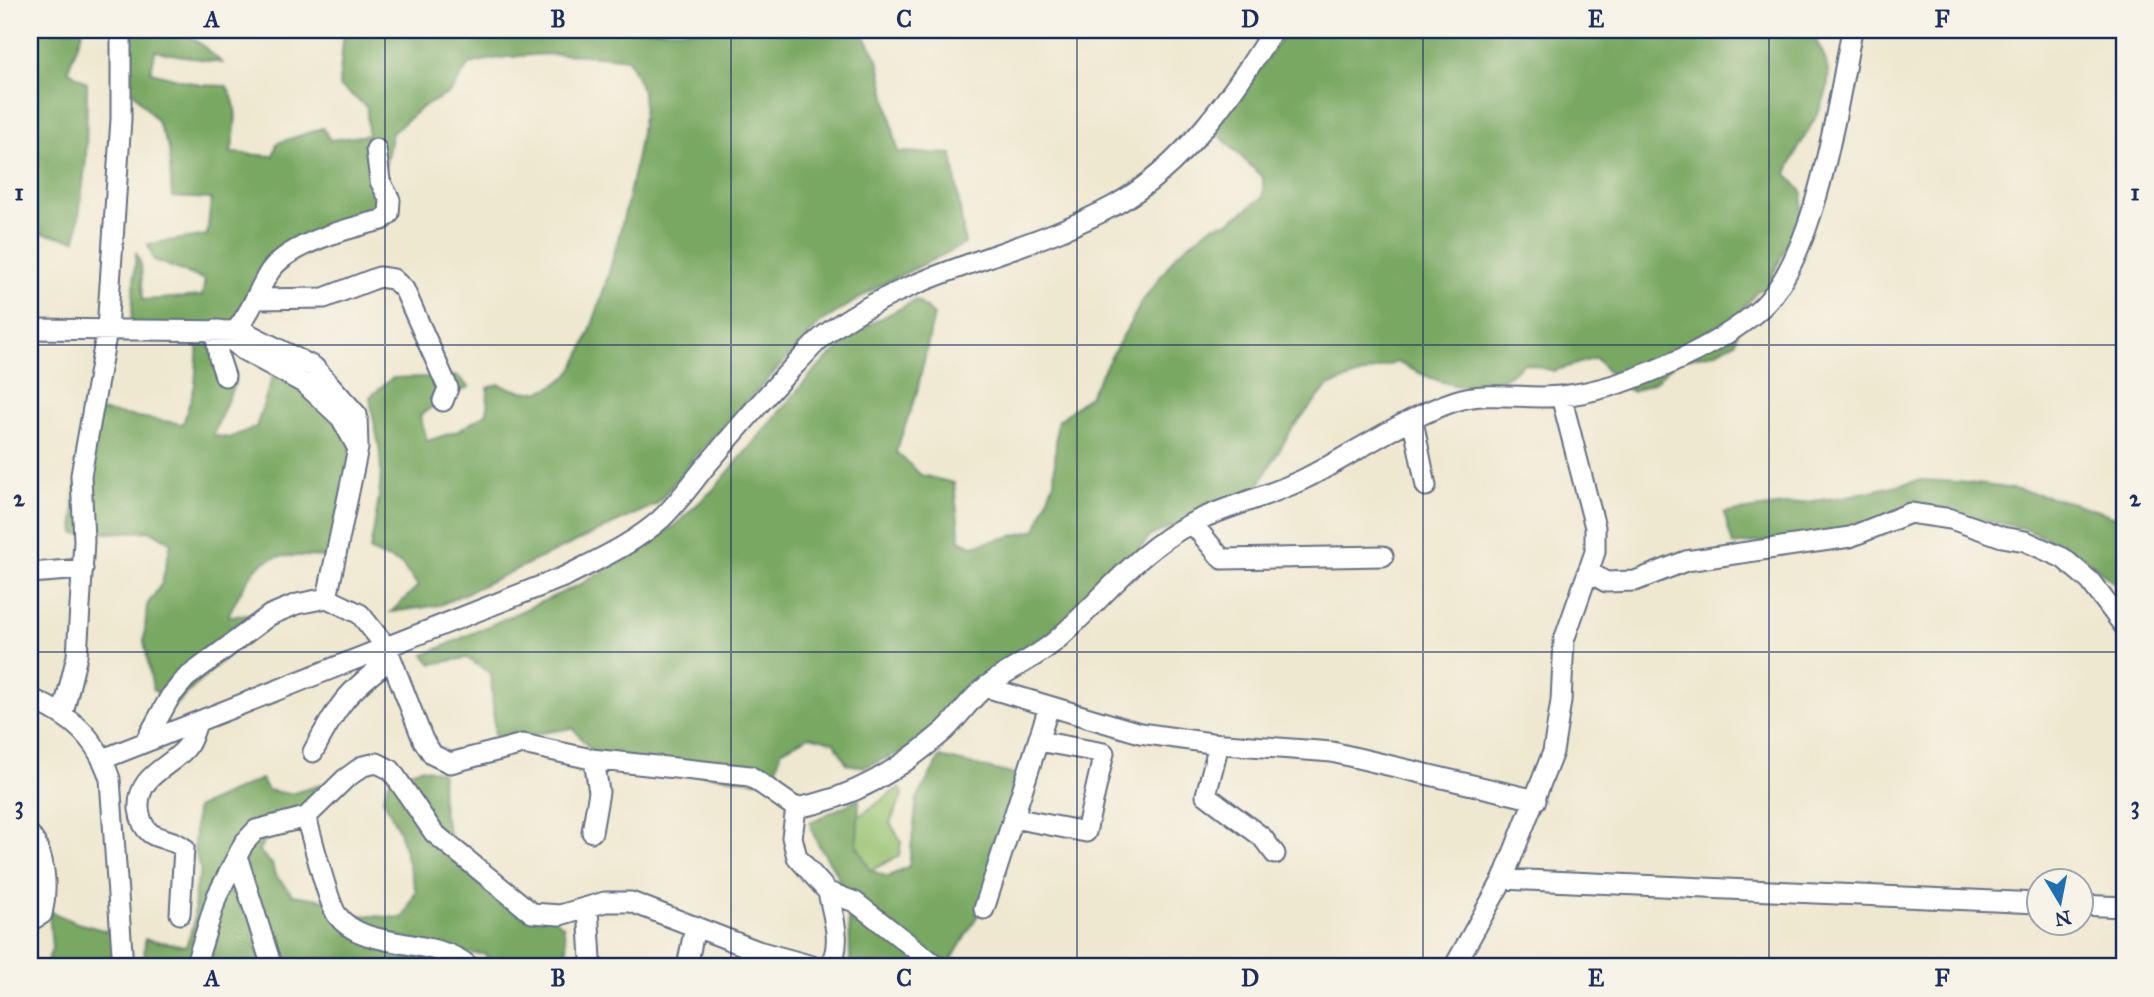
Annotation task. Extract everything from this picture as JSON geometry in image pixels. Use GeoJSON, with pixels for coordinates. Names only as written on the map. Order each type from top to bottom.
{"type":"FeatureCollection","features":[{"type":"Feature","properties":{"kind":"street"},"geometry":{"type":"LineString","coordinates":[[63,713],[77,656],[83,569],[81,475],[107,330],[121,119],[121,30]]}},
{"type":"Feature","properties":{"kind":"street"},"geometry":{"type":"LineString","coordinates":[[103,759],[389,653],[566,576],[632,542],[662,518],[763,398],[826,334],[937,275],[1072,226],[1116,204],[1151,181],[1188,145],[1251,65],[1273,30]]}},
{"type":"Feature","properties":{"kind":"street"},"geometry":{"type":"LineString","coordinates":[[145,742],[170,697],[186,678],[270,615],[298,604],[327,598],[360,614],[389,653],[423,740],[433,755],[450,763],[523,744],[594,760],[750,776],[796,808],[834,802],[875,782],[946,729],[985,687],[1052,644],[1146,552],[1192,523],[1301,480],[1457,400],[1510,395],[1561,396],[1636,379],[1737,329],[1764,305],[1784,276],[1811,215],[1830,144],[1852,30]]}},
{"type":"Feature","properties":{"kind":"street"},"geometry":{"type":"LineString","coordinates":[[223,330],[248,316],[268,274],[280,258],[295,249],[382,220],[389,214],[390,200],[380,181],[376,149]]}},
{"type":"Feature","properties":{"kind":"street"},"geometry":{"type":"LineString","coordinates":[[257,299],[324,298],[379,277],[393,279],[404,289],[448,388],[443,401]]}},
{"type":"Feature","properties":{"kind":"street"},"geometry":{"type":"LineString","coordinates":[[30,330],[243,331],[314,367],[357,415],[358,448],[327,598]]}},
{"type":"Feature","properties":{"kind":"street"},"geometry":{"type":"LineString","coordinates":[[223,330],[219,358],[225,376]]}},
{"type":"Feature","properties":{"kind":"street"},"geometry":{"type":"LineString","coordinates":[[1454,967],[1503,879],[1553,752],[1561,701],[1564,640],[1595,551],[1595,527],[1561,396]]}},
{"type":"Feature","properties":{"kind":"street"},"geometry":{"type":"LineString","coordinates":[[1413,421],[1426,486]]}},
{"type":"Feature","properties":{"kind":"street"},"geometry":{"type":"LineString","coordinates":[[1588,571],[1606,582],[1634,581],[1686,561],[1850,537],[1910,513],[1951,519],[2003,537],[2025,541],[2063,558],[2090,581],[2124,626]]}},
{"type":"Feature","properties":{"kind":"street"},"geometry":{"type":"LineString","coordinates":[[1192,523],[1222,559],[1383,556]]}},
{"type":"Feature","properties":{"kind":"street"},"geometry":{"type":"LineString","coordinates":[[30,573],[83,569]]}},
{"type":"Feature","properties":{"kind":"street"},"geometry":{"type":"LineString","coordinates":[[313,752],[334,712],[352,688],[389,653]]}},
{"type":"Feature","properties":{"kind":"street"},"geometry":{"type":"LineString","coordinates":[[985,687],[1140,733],[1219,744],[1332,752],[1536,800]]}},
{"type":"Feature","properties":{"kind":"street"},"geometry":{"type":"LineString","coordinates":[[30,698],[63,713],[82,730],[103,759],[110,779],[123,967]]}},
{"type":"Feature","properties":{"kind":"street"},"geometry":{"type":"LineString","coordinates":[[984,909],[1049,707]]}},
{"type":"Feature","properties":{"kind":"street"},"geometry":{"type":"LineString","coordinates":[[180,914],[184,849],[175,841],[151,834],[139,812],[139,795],[147,779],[188,747],[197,723]]}},
{"type":"Feature","properties":{"kind":"street"},"geometry":{"type":"LineString","coordinates":[[1013,818],[1086,832],[1104,754],[1038,741]]}},
{"type":"Feature","properties":{"kind":"street"},"geometry":{"type":"LineString","coordinates":[[1219,744],[1206,795],[1262,837],[1275,854]]}},
{"type":"Feature","properties":{"kind":"street"},"geometry":{"type":"LineString","coordinates":[[592,832],[599,792],[594,760]]}},
{"type":"Feature","properties":{"kind":"street"},"geometry":{"type":"LineString","coordinates":[[195,967],[217,896],[244,843],[256,830],[306,817],[345,779],[363,766],[377,763],[391,770],[434,833],[531,913],[560,915],[605,902],[631,902],[758,951],[816,967]]}},
{"type":"Feature","properties":{"kind":"street"},"geometry":{"type":"LineString","coordinates":[[796,808],[792,837],[797,857],[828,892],[855,902],[938,967]]}},
{"type":"Feature","properties":{"kind":"street"},"geometry":{"type":"LineString","coordinates":[[306,817],[335,914],[350,928],[368,936],[429,947],[462,960],[470,967]]}},
{"type":"Feature","properties":{"kind":"street"},"geometry":{"type":"LineString","coordinates":[[30,835],[38,845],[46,894],[42,914],[30,921]]}},
{"type":"Feature","properties":{"kind":"street"},"geometry":{"type":"LineString","coordinates":[[238,859],[272,967]]}},
{"type":"Feature","properties":{"kind":"street"},"geometry":{"type":"LineString","coordinates":[[1503,879],[2024,902]]}},
{"type":"Feature","properties":{"kind":"street"},"geometry":{"type":"LineString","coordinates":[[828,892],[835,927],[835,957],[828,967]]}},
{"type":"Feature","properties":{"kind":"street"},"geometry":{"type":"LineString","coordinates":[[2094,906],[2124,907]]}},
{"type":"Feature","properties":{"kind":"street"},"geometry":{"type":"LineString","coordinates":[[588,908],[591,960]]}},
{"type":"Feature","properties":{"kind":"street"},"geometry":{"type":"LineString","coordinates":[[687,967],[695,926]]}},
{"type":"Feature","properties":{"kind":"green space"},"geometry":{"type":"Polygon","coordinates":[[[30,30],[83,30],[68,70],[87,83],[86,160],[76,240],[30,231],[30,30]]]}},
{"type":"Feature","properties":{"kind":"green space"},"geometry":{"type":"Polygon","coordinates":[[[129,30],[180,33],[189,36],[209,51],[222,63],[155,51],[151,72],[201,85],[226,86],[234,101],[235,110],[231,153],[273,156],[277,143],[323,128],[330,140],[368,135],[367,107],[339,86],[344,30],[861,30],[878,59],[898,152],[952,154],[965,244],[881,285],[820,323],[695,457],[657,504],[440,605],[391,612],[418,586],[401,564],[370,551],[379,499],[381,459],[370,397],[392,378],[457,376],[469,387],[438,402],[420,416],[427,441],[458,431],[487,413],[488,388],[498,384],[526,392],[542,391],[567,376],[578,359],[591,327],[618,240],[643,116],[643,94],[639,81],[628,59],[608,57],[529,55],[469,64],[451,92],[421,108],[392,133],[384,172],[388,211],[284,266],[227,329],[131,326],[136,252],[141,265],[143,300],[202,296],[205,280],[154,260],[148,244],[207,235],[211,199],[172,197],[169,149],[157,121],[129,87],[129,30]]]}},
{"type":"Feature","properties":{"kind":"green space"},"geometry":{"type":"Polygon","coordinates":[[[1287,30],[1808,30],[1822,51],[1828,69],[1823,103],[1787,174],[1803,193],[1801,214],[1766,290],[1758,290],[1741,312],[1736,342],[1714,353],[1678,360],[1656,381],[1633,392],[1618,384],[1596,358],[1554,371],[1524,363],[1508,376],[1477,387],[1430,378],[1397,362],[1328,386],[1293,427],[1255,491],[1150,536],[1093,606],[925,742],[865,767],[847,764],[834,742],[809,736],[781,751],[773,783],[600,762],[573,728],[495,740],[491,674],[467,658],[432,664],[424,655],[581,584],[674,526],[714,489],[815,370],[861,329],[916,300],[934,315],[917,392],[896,452],[921,475],[954,483],[960,540],[972,546],[1036,530],[1054,481],[1057,422],[1089,396],[1142,302],[1177,254],[1212,226],[1229,222],[1263,197],[1263,178],[1215,131],[1287,30]]]}},
{"type":"Feature","properties":{"kind":"green space"},"geometry":{"type":"Polygon","coordinates":[[[198,344],[231,347],[235,382],[213,435],[229,438],[256,427],[274,372],[338,408],[362,467],[356,514],[339,557],[280,557],[259,566],[228,616],[252,615],[233,650],[172,708],[153,689],[144,641],[147,605],[162,583],[171,543],[151,531],[75,534],[74,501],[83,457],[100,411],[183,424],[195,385],[198,344]]]}},
{"type":"Feature","properties":{"kind":"green space"},"geometry":{"type":"Polygon","coordinates":[[[1921,480],[2024,491],[2073,503],[2124,520],[2124,592],[2084,557],[2024,528],[1936,511],[1832,534],[1733,545],[1724,513],[1843,497],[1921,480]]]}},
{"type":"Feature","properties":{"kind":"green space"},"geometry":{"type":"Polygon","coordinates":[[[940,757],[1029,778],[979,913],[952,959],[959,967],[850,967],[845,897],[810,822],[859,799],[857,845],[870,870],[888,877],[909,866],[917,799],[940,757]]]}},
{"type":"Feature","properties":{"kind":"green space"},"geometry":{"type":"Polygon","coordinates":[[[421,768],[442,772],[441,789],[445,818],[461,858],[480,883],[501,886],[563,925],[570,967],[497,967],[484,954],[440,952],[427,967],[144,967],[145,939],[186,946],[194,924],[195,889],[201,871],[194,849],[196,808],[261,779],[268,790],[290,794],[324,784],[327,792],[276,828],[258,850],[272,864],[275,875],[293,895],[325,900],[359,915],[403,918],[416,891],[399,831],[383,798],[390,780],[421,768]]]}},
{"type":"Feature","properties":{"kind":"green space"},"geometry":{"type":"Polygon","coordinates":[[[900,787],[903,794],[890,823],[901,841],[899,856],[867,872],[848,824],[900,787]]]}},
{"type":"Feature","properties":{"kind":"green space"},"geometry":{"type":"Polygon","coordinates":[[[49,911],[77,923],[111,932],[115,967],[45,967],[52,949],[49,911]]]}}]}
